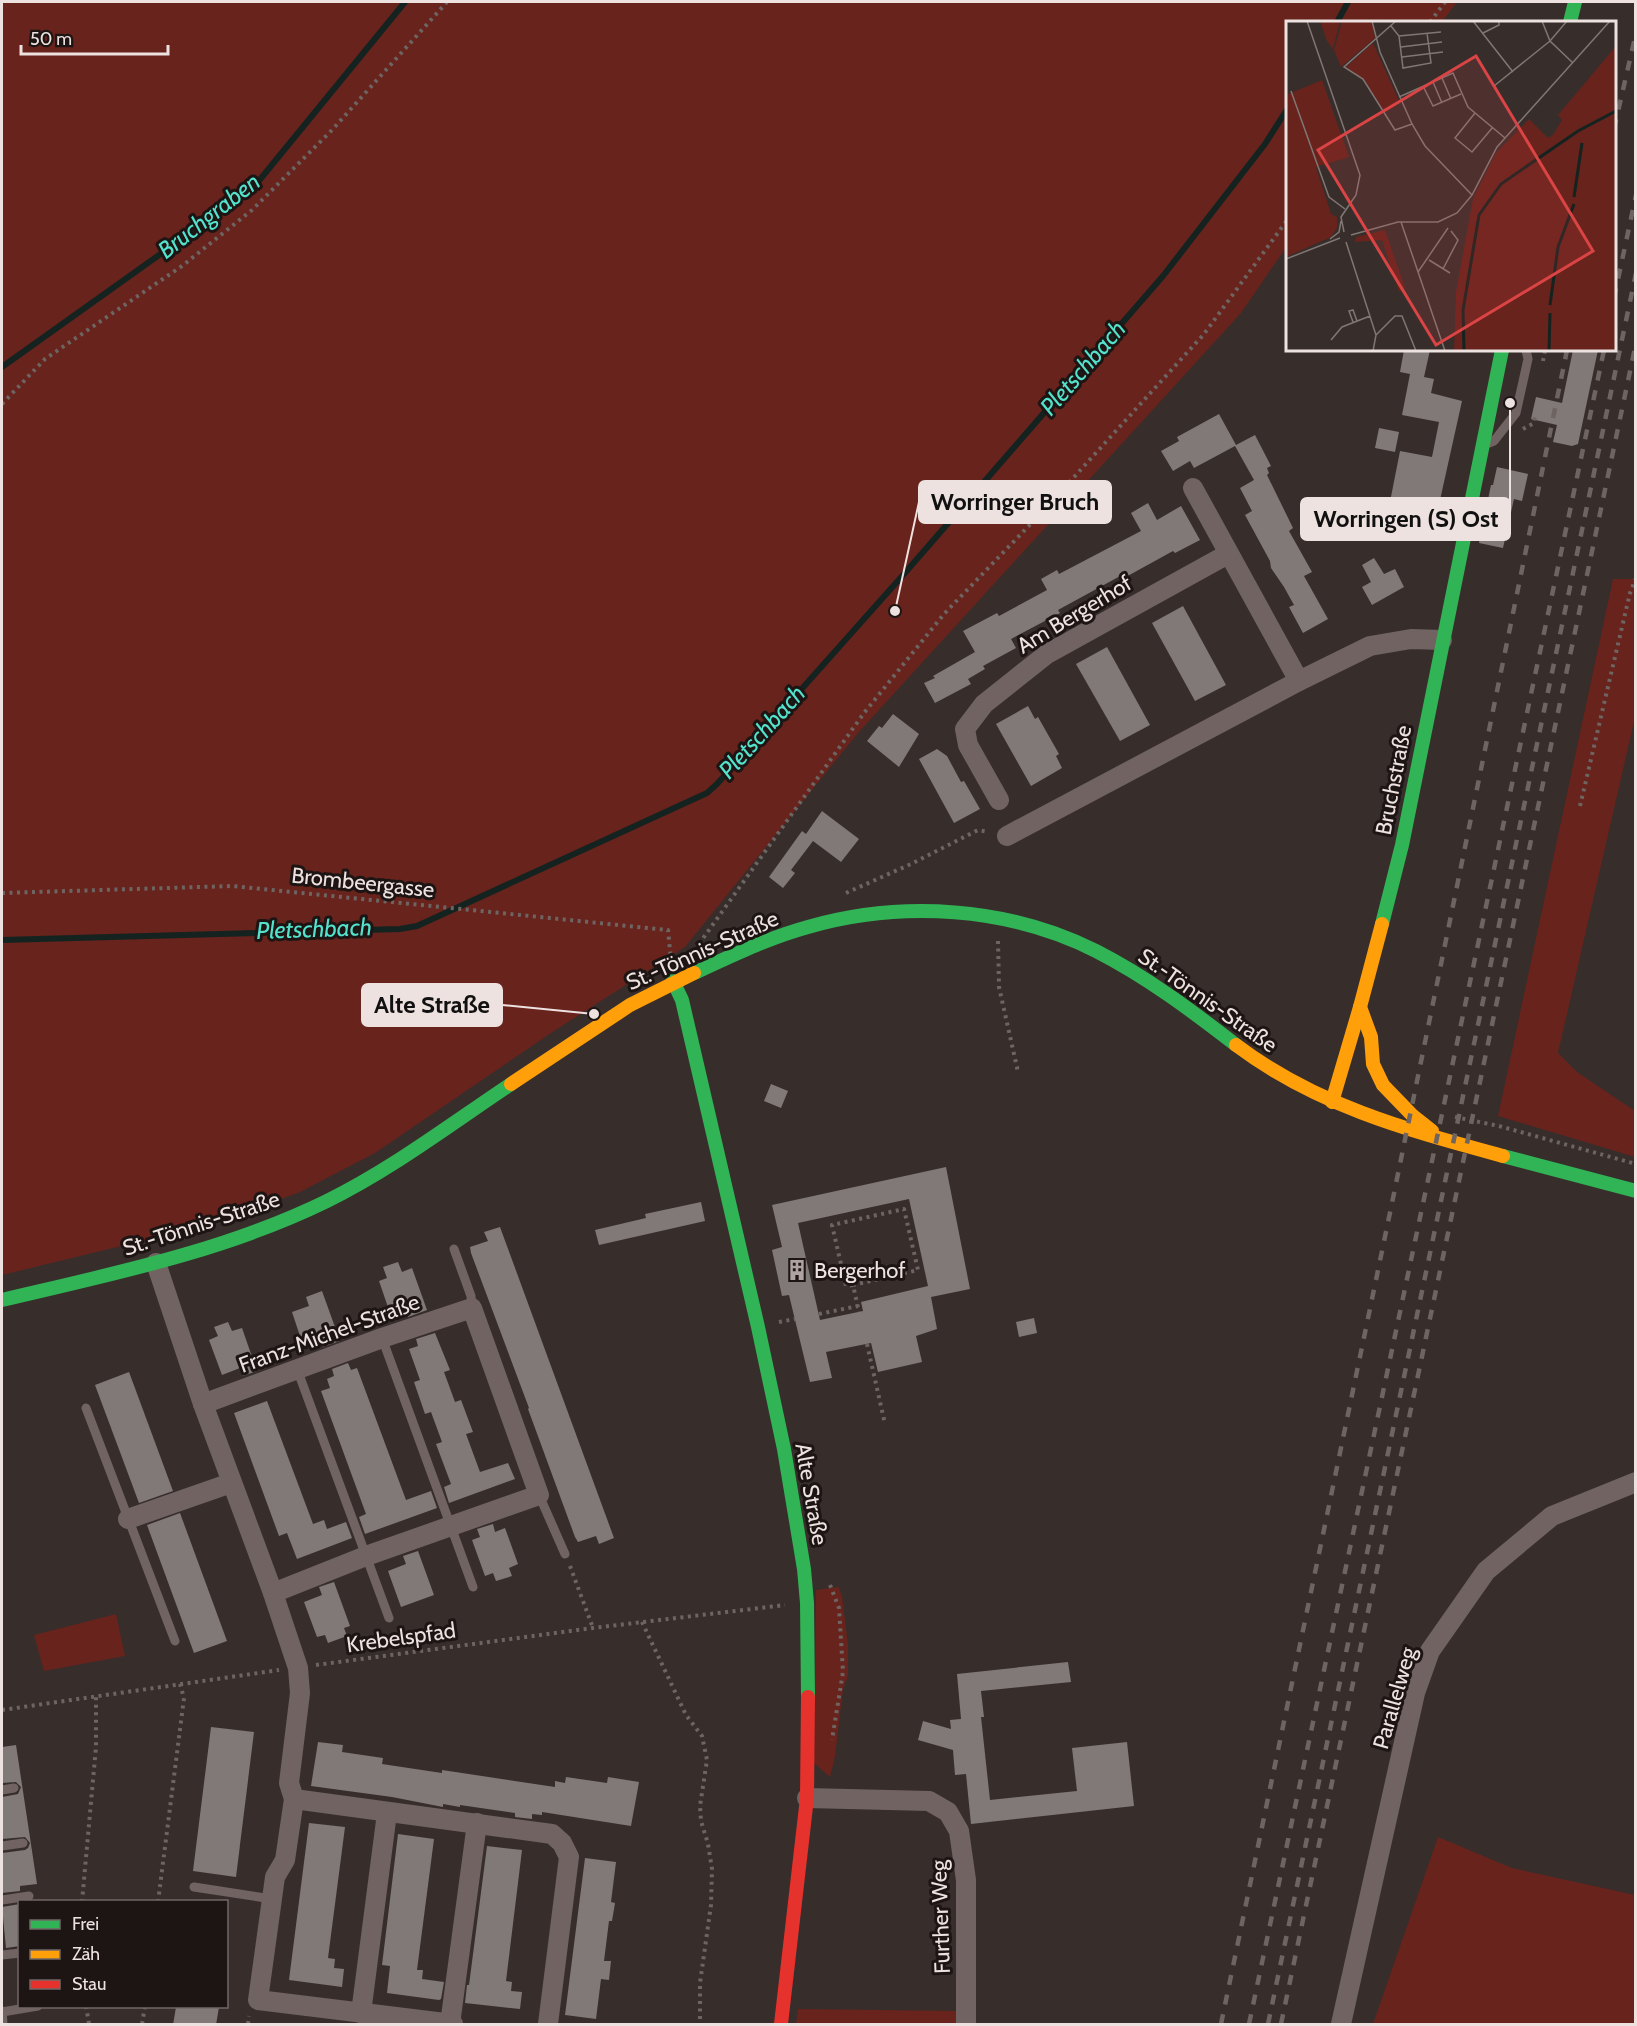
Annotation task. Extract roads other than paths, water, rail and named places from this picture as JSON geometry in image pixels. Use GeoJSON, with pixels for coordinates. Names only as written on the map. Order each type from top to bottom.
{"type":"FeatureCollection","features":[{"type":"Feature","properties":{"kind":"main road"},"geometry":{"type":"LineString","coordinates":[[1570,21],[1575,2]]}},
{"type":"Feature","properties":{"kind":"main road","name":"Bruchstraße"},"geometry":{"type":"LineString","coordinates":[[1332,1102],[1360,1007],[1402,844],[1502,351]]}},
{"type":"Feature","properties":{"kind":"main road","name":"St.-Tönnis-Straße"},"geometry":{"type":"LineString","coordinates":[[2,1300],[156,1263],[255,1232],[329,1200],[397,1160],[628,1006],[673,981],[768,940],[824,922],[869,915],[916,911],[966,915],[1026,925],[1054,933],[1103,954],[1170,997],[1257,1061],[1293,1083],[1332,1102]]}},
{"type":"Feature","properties":{"kind":"main road","name":"Alte Straße"},"geometry":{"type":"LineString","coordinates":[[673,981],[682,1000],[760,1338],[784,1449],[804,1569],[807,1603],[807,1798],[781,2025]]}},
{"type":"Feature","properties":{"kind":"main road"},"geometry":{"type":"LineString","coordinates":[[1360,1007],[1371,1036],[1373,1064],[1383,1085],[1413,1116],[1441,1139]]}},
{"type":"Feature","properties":{"kind":"main road"},"geometry":{"type":"LineString","coordinates":[[1332,1102],[1360,1114],[1441,1139],[1635,1191]]}},
{"type":"Feature","properties":{"kind":"street"},"geometry":{"type":"LineString","coordinates":[[1193,488],[1299,681]]}},
{"type":"Feature","properties":{"kind":"street","name":"Am Bergerhof"},"geometry":{"type":"LineString","coordinates":[[999,800],[968,745],[966,729],[984,704],[1047,654],[1228,554]]}},
{"type":"Feature","properties":{"kind":"street"},"geometry":{"type":"LineString","coordinates":[[1008,836],[1299,681],[1370,646],[1411,639],[1442,640]]}},
{"type":"Feature","properties":{"kind":"street"},"geometry":{"type":"LineString","coordinates":[[156,1263],[203,1404],[273,1593],[298,1668],[300,1693],[289,1783],[294,1799],[285,1860],[275,1877],[258,2000],[452,2024],[477,1823]]}},
{"type":"Feature","properties":{"kind":"street"},"geometry":{"type":"LineString","coordinates":[[273,1593],[366,1556],[539,1495],[472,1308]]}},
{"type":"Feature","properties":{"kind":"street","name":"Franz-Michel-Straße"},"geometry":{"type":"LineString","coordinates":[[203,1404],[382,1338],[472,1308]]}},
{"type":"Feature","properties":{"kind":"street","name":"Parallelweg"},"geometry":{"type":"LineString","coordinates":[[1341,2025],[1415,1693],[1430,1651],[1486,1571],[1552,1516],[1635,1482]]}},
{"type":"Feature","properties":{"kind":"street"},"geometry":{"type":"LineString","coordinates":[[128,1520],[231,1483]]}},
{"type":"Feature","properties":{"kind":"street","name":"Further Weg"},"geometry":{"type":"LineString","coordinates":[[807,1798],[929,1801],[948,1812],[959,1831],[966,1880],[966,2025]]}},
{"type":"Feature","properties":{"kind":"street"},"geometry":{"type":"LineString","coordinates":[[294,1799],[552,1834],[562,1844],[569,1857],[548,2025]]}},
{"type":"Feature","properties":{"kind":"street"},"geometry":{"type":"LineString","coordinates":[[361,2013],[387,1813]]}},
{"type":"Feature","properties":{"kind":"lane"},"geometry":{"type":"LineString","coordinates":[[1483,444],[1494,441],[1516,413],[1528,359],[1526,351]]}},
{"type":"Feature","properties":{"kind":"lane"},"geometry":{"type":"LineString","coordinates":[[454,1249],[471,1296],[472,1308]]}},
{"type":"Feature","properties":{"kind":"lane"},"geometry":{"type":"LineString","coordinates":[[382,1338],[473,1587]]}},
{"type":"Feature","properties":{"kind":"lane"},"geometry":{"type":"LineString","coordinates":[[297,1369],[388,1618]]}},
{"type":"Feature","properties":{"kind":"lane"},"geometry":{"type":"LineString","coordinates":[[86,1408],[175,1641]]}},
{"type":"Feature","properties":{"kind":"lane"},"geometry":{"type":"LineString","coordinates":[[539,1495],[565,1554]]}},
{"type":"Feature","properties":{"kind":"lane"},"geometry":{"type":"LineString","coordinates":[[2,1790],[14,1788]]}},
{"type":"Feature","properties":{"kind":"lane"},"geometry":{"type":"LineString","coordinates":[[2,1846],[23,1843]]}},
{"type":"Feature","properties":{"kind":"lane"},"geometry":{"type":"LineString","coordinates":[[194,1887],[272,1899]]}},
{"type":"Feature","properties":{"kind":"lane"},"geometry":{"type":"LineString","coordinates":[[2,1900],[29,1896]]}},
{"type":"Feature","properties":{"kind":"lane"},"geometry":{"type":"LineString","coordinates":[[2,1955],[18,1953]]}},
{"type":"Feature","properties":{"kind":"lane"},"geometry":{"type":"LineString","coordinates":[[3,2025],[2,2011],[29,2008]]}},
{"type":"Feature","properties":{"kind":"waterway","name":"Bruchgraben"},"geometry":{"type":"LineString","coordinates":[[2,367],[253,188],[405,2]]}},
{"type":"Feature","properties":{"kind":"waterway","name":"Pletschbach"},"geometry":{"type":"LineString","coordinates":[[1338,21],[1348,2]]}},
{"type":"Feature","properties":{"kind":"waterway","name":"Pletschbach"},"geometry":{"type":"LineString","coordinates":[[2,940],[400,929],[417,926],[707,793],[904,574],[1163,276],[1265,144],[1286,111]]}},
{"type":"Feature","properties":{"kind":"railway"},"geometry":{"type":"LineString","coordinates":[[1616,120],[1636,33]]}},
{"type":"Feature","properties":{"kind":"railway"},"geometry":{"type":"LineString","coordinates":[[1616,289],[1636,195]]}},
{"type":"Feature","properties":{"kind":"railway"},"geometry":{"type":"LineString","coordinates":[[1268,2024],[1636,273]]}},
{"type":"Feature","properties":{"kind":"railway"},"geometry":{"type":"LineString","coordinates":[[1281,2024],[1636,343]]}},
{"type":"Feature","properties":{"kind":"railway"},"geometry":{"type":"LineString","coordinates":[[1221,2024],[1567,351]]}},
{"type":"Feature","properties":{"kind":"railway"},"geometry":{"type":"LineString","coordinates":[[1249,2024],[1604,351]]}},
{"type":"Feature","properties":{"kind":"place","name":"Worringen (S) Ost"},"geometry":{"type":"Point","coordinates":[1510,403]}},
{"type":"Feature","properties":{"kind":"place","name":"Worringer Bruch"},"geometry":{"type":"Point","coordinates":[895,611]}},
{"type":"Feature","properties":{"kind":"place","name":"Alte Straße"},"geometry":{"type":"Point","coordinates":[594,1014]}},
{"type":"Feature","properties":{"kind":"place","name":"Bergerhof"},"geometry":{"type":"Point","coordinates":[797,1270]}}]}
